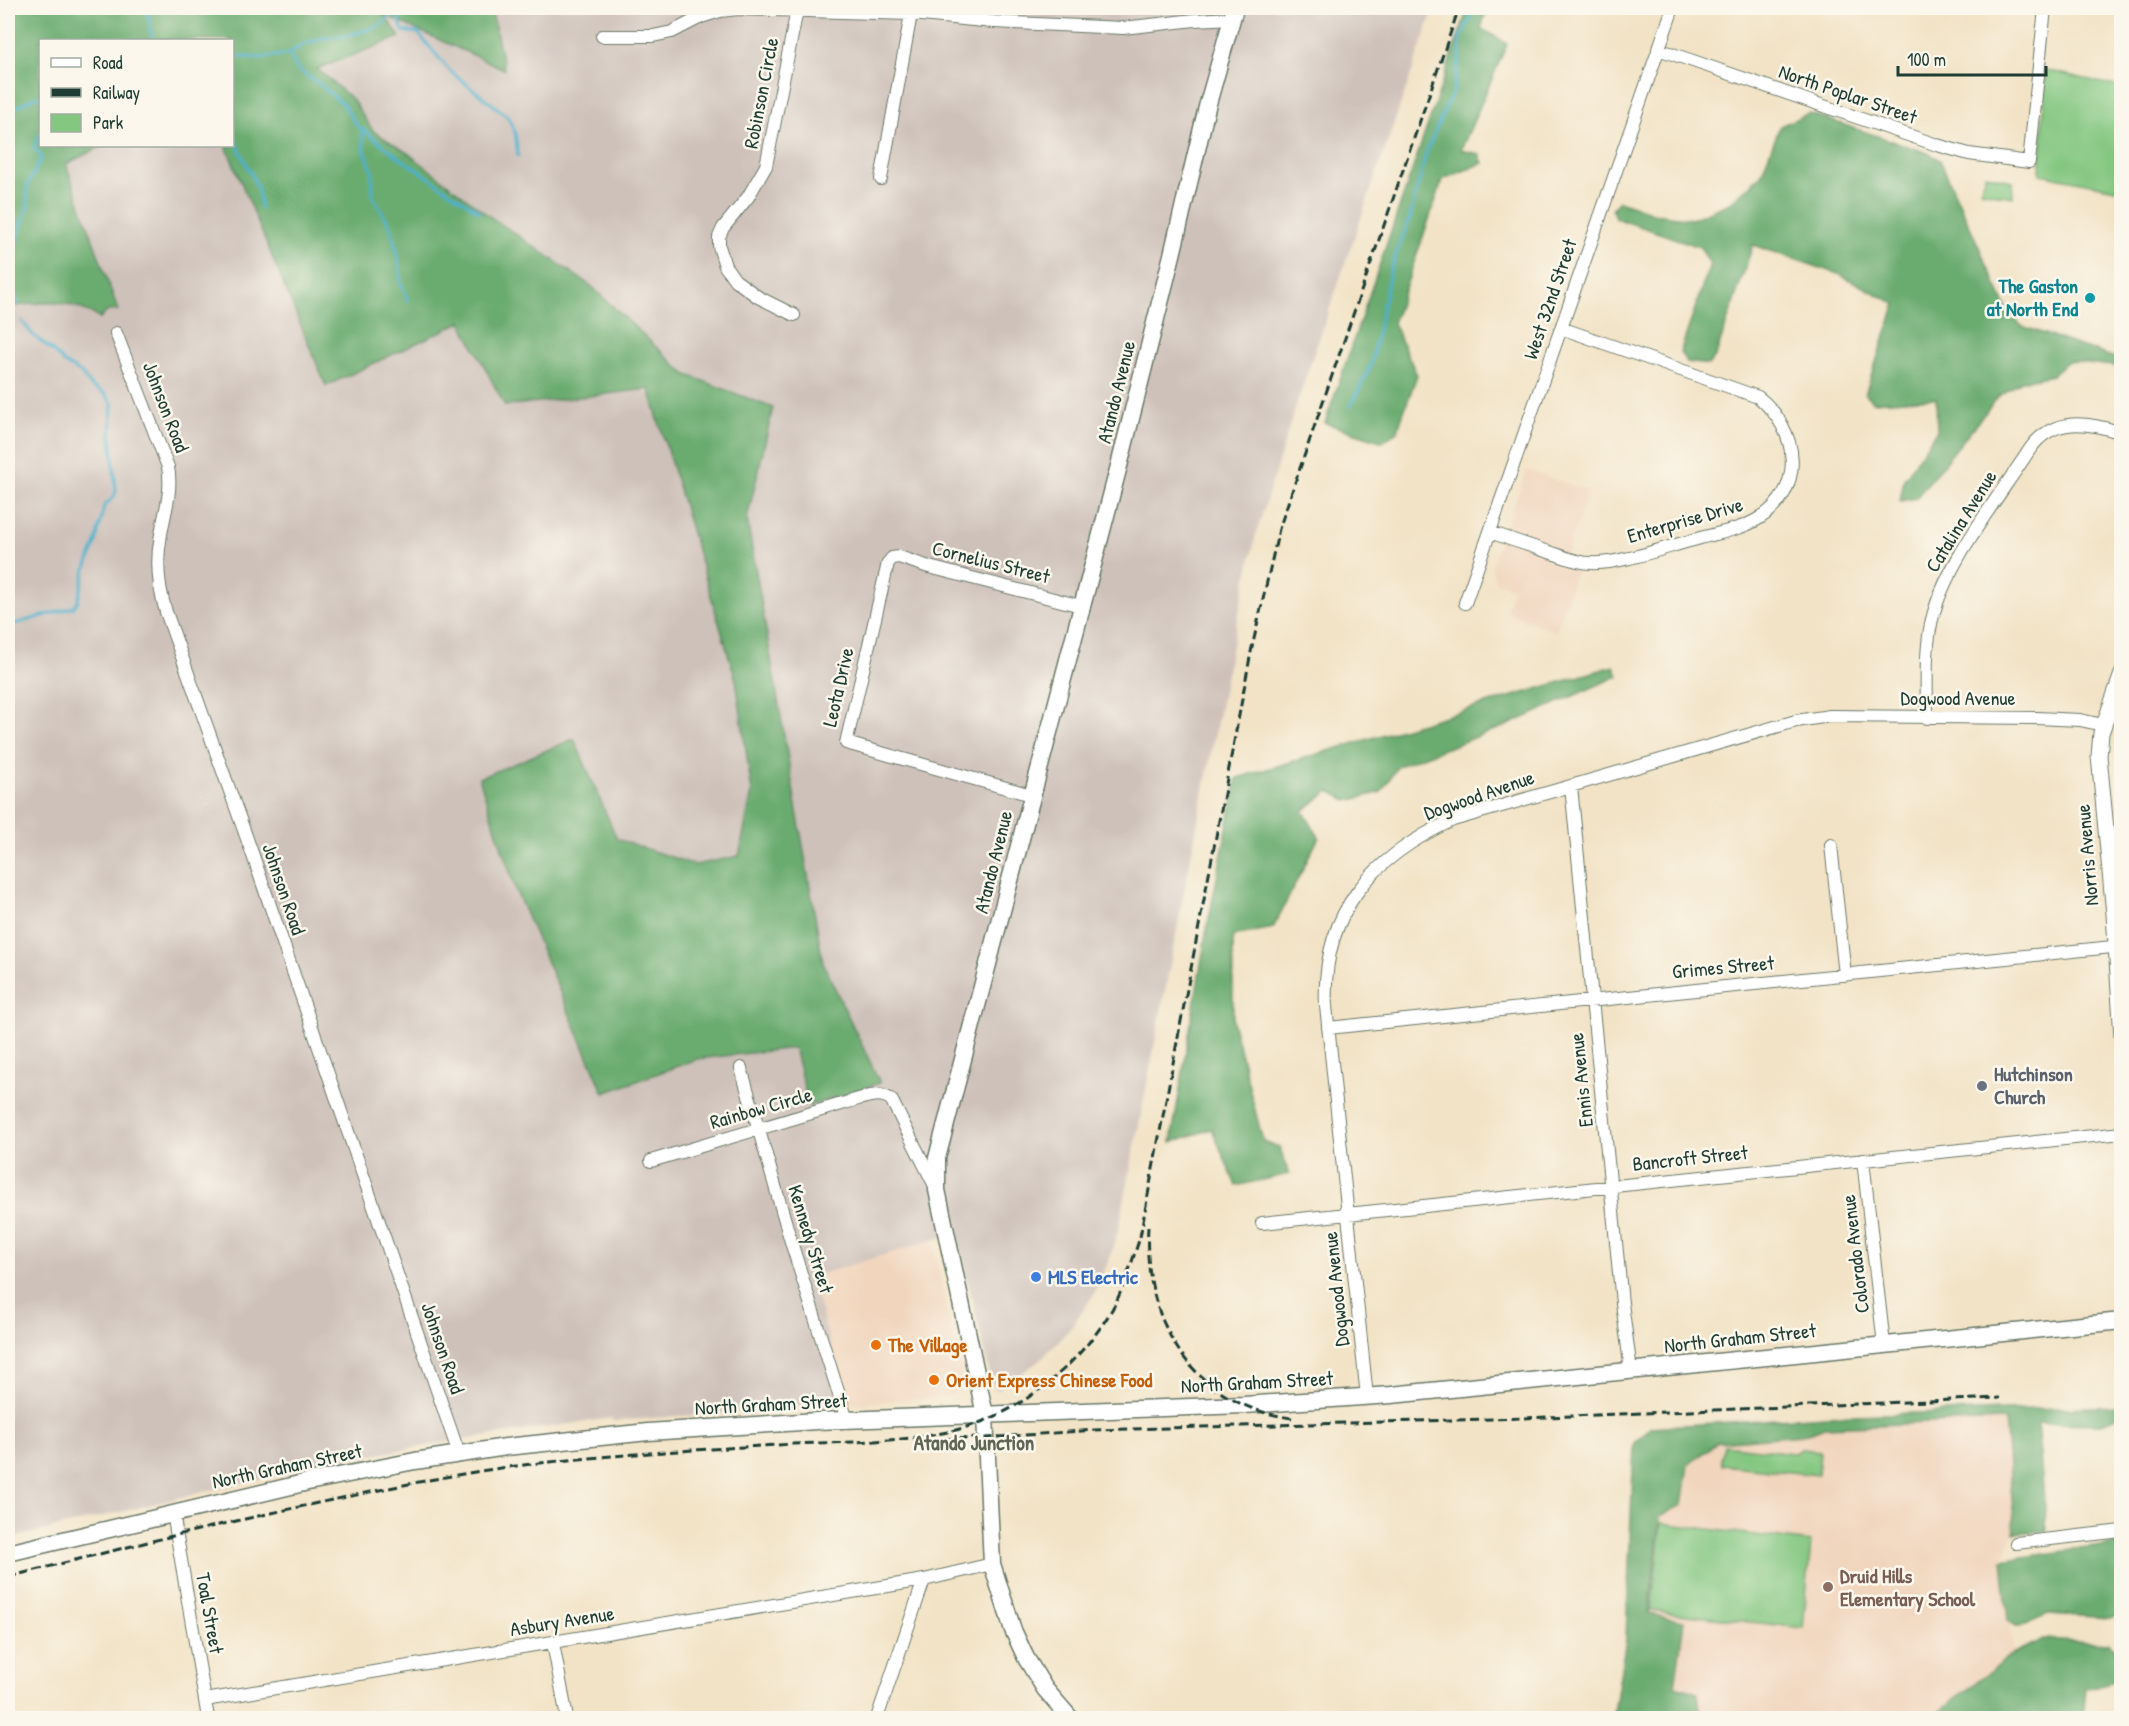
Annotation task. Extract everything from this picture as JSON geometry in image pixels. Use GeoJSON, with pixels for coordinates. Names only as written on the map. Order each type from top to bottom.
{"type":"FeatureCollection","features":[{"type":"Feature","properties":{"kind":"main road","name":"Atando Avenue"},"geometry":{"type":"LineString","coordinates":[[1070,1719],[1045,1689],[1026,1658],[1013,1630],[992,1564],[985,1414],[937,1190],[937,1158],[1166,282],[1207,107],[1233,13]]}},
{"type":"Feature","properties":{"kind":"main road","name":"North Graham Street"},"geometry":{"type":"LineString","coordinates":[[8,1553],[308,1482],[507,1447],[648,1432],[847,1420],[1244,1406],[1367,1397],[2121,1321]]}},
{"type":"Feature","properties":{"kind":"street","name":"West 32nd Street"},"geometry":{"type":"LineString","coordinates":[[1465,603],[1673,8]]}},
{"type":"Feature","properties":{"kind":"street","name":"North Poplar Street"},"geometry":{"type":"LineString","coordinates":[[1658,49],[1937,145],[1969,154],[2028,162],[2045,8]]}},
{"type":"Feature","properties":{"kind":"street"},"geometry":{"type":"LineString","coordinates":[[602,36],[634,38],[667,34],[687,22],[720,11],[738,9],[911,14],[994,22],[1123,28],[1215,18],[1233,13]]}},
{"type":"Feature","properties":{"kind":"street","name":"Robinson Circle"},"geometry":{"type":"LineString","coordinates":[[794,315],[758,297],[735,280],[725,266],[719,246],[719,237],[723,228],[748,197],[766,166],[797,10]]}},
{"type":"Feature","properties":{"kind":"street"},"geometry":{"type":"LineString","coordinates":[[880,179],[911,14]]}},
{"type":"Feature","properties":{"kind":"street","name":"Enterprise Drive"},"geometry":{"type":"LineString","coordinates":[[1490,532],[1577,561],[1603,563],[1747,525],[1769,511],[1786,486],[1792,460],[1790,441],[1777,414],[1758,397],[1561,328]]}},
{"type":"Feature","properties":{"kind":"street","name":"Johnson Road"},"geometry":{"type":"LineString","coordinates":[[116,333],[168,466],[170,487],[158,563],[166,612],[247,839],[459,1454]]}},
{"type":"Feature","properties":{"kind":"street","name":"Catalina Avenue"},"geometry":{"type":"LineString","coordinates":[[1927,718],[1929,636],[1939,598],[1958,560],[2033,444],[2045,434],[2067,424],[2086,424],[2121,433]]}},
{"type":"Feature","properties":{"kind":"street","name":"Cornelius Street"},"geometry":{"type":"LineString","coordinates":[[892,558],[899,557],[929,567],[1081,606]]}},
{"type":"Feature","properties":{"kind":"street","name":"Leota Drive"},"geometry":{"type":"LineString","coordinates":[[892,558],[888,562],[876,609],[846,743],[1031,795]]}},
{"type":"Feature","properties":{"kind":"street","name":"Norris Avenue"},"geometry":{"type":"LineString","coordinates":[[2121,674],[2103,725],[2099,756],[2119,947],[2121,1037]]}},
{"type":"Feature","properties":{"kind":"street","name":"Dogwood Avenue"},"geometry":{"type":"LineString","coordinates":[[1367,1397],[1325,982],[1333,939],[1344,911],[1365,880],[1403,847],[1430,831],[1475,813],[1796,721],[1830,717],[2037,718],[2080,720],[2103,725]]}},
{"type":"Feature","properties":{"kind":"street","name":"Ennis Avenue"},"geometry":{"type":"LineString","coordinates":[[1570,786],[1622,1303],[1631,1371]]}},
{"type":"Feature","properties":{"kind":"street"},"geometry":{"type":"LineString","coordinates":[[1831,845],[1845,975]]}},
{"type":"Feature","properties":{"kind":"street","name":"Grimes Street"},"geometry":{"type":"LineString","coordinates":[[1328,1028],[2119,947]]}},
{"type":"Feature","properties":{"kind":"street","name":"Kennedy Street"},"geometry":{"type":"LineString","coordinates":[[741,1068],[792,1245],[847,1420]]}},
{"type":"Feature","properties":{"kind":"street","name":"Rainbow Circle"},"geometry":{"type":"LineString","coordinates":[[651,1161],[845,1103],[884,1095],[892,1101],[937,1190]]}},
{"type":"Feature","properties":{"kind":"street","name":"Bancroft Street"},"geometry":{"type":"LineString","coordinates":[[1262,1223],[2121,1133]]}},
{"type":"Feature","properties":{"kind":"street","name":"Colorado Avenue"},"geometry":{"type":"LineString","coordinates":[[1863,1160],[1884,1345]]}},
{"type":"Feature","properties":{"kind":"street","name":"Toal Street"},"geometry":{"type":"LineString","coordinates":[[173,1513],[208,1719]]}},
{"type":"Feature","properties":{"kind":"street"},"geometry":{"type":"LineString","coordinates":[[2016,1543],[2121,1531]]}},
{"type":"Feature","properties":{"kind":"street","name":"Asbury Avenue"},"geometry":{"type":"LineString","coordinates":[[205,1700],[924,1580],[992,1564]]}},
{"type":"Feature","properties":{"kind":"street"},"geometry":{"type":"LineString","coordinates":[[877,1719],[924,1580]]}},
{"type":"Feature","properties":{"kind":"street"},"geometry":{"type":"LineString","coordinates":[[554,1642],[567,1719]]}},
{"type":"Feature","properties":{"kind":"shaded area"},"geometry":{"type":"Polygon","coordinates":[[[491,8],[1434,8],[1295,408],[1256,534],[1232,645],[1119,1228],[1109,1260],[1093,1296],[1069,1330],[1039,1361],[997,1390],[992,1382],[956,1233],[811,1277],[848,1404],[613,1421],[611,1418],[467,1439],[359,1457],[8,1539],[8,44],[39,40],[39,147],[234,147],[234,77],[383,14],[504,69],[491,8]]]}},
{"type":"Feature","properties":{"kind":"shaded area"},"geometry":{"type":"Polygon","coordinates":[[[1527,470],[1589,491],[1562,565],[1576,571],[1556,632],[1506,612],[1513,588],[1496,582],[1491,567],[1527,470]]]}},
{"type":"Feature","properties":{"kind":"shaded area"},"geometry":{"type":"Polygon","coordinates":[[[932,1239],[954,1345],[957,1345],[962,1371],[961,1385],[951,1395],[944,1397],[848,1404],[811,1277],[932,1239]]]}},
{"type":"Feature","properties":{"kind":"shaded area","name":"Druid Hills Elementary School"},"geometry":{"type":"Polygon","coordinates":[[[2005,1420],[2015,1530],[2002,1560],[2014,1653],[1937,1713],[1927,1718],[1701,1718],[1698,1693],[1675,1686],[1684,1621],[1649,1615],[1660,1516],[1682,1505],[1688,1465],[1717,1442],[1803,1435],[1825,1427],[2005,1420]]]}},
{"type":"Feature","properties":{"kind":"green space"},"geometry":{"type":"Polygon","coordinates":[[[8,8],[491,8],[504,69],[384,15],[400,37],[317,69],[352,99],[373,131],[408,153],[488,215],[591,286],[685,374],[773,408],[747,519],[823,963],[880,1083],[809,1106],[794,1048],[697,1059],[604,1093],[516,891],[479,778],[574,739],[617,839],[695,865],[739,856],[752,792],[736,680],[649,389],[505,406],[461,322],[326,386],[226,147],[234,147],[234,39],[39,39],[39,147],[100,147],[66,164],[118,310],[108,311],[100,318],[88,311],[66,304],[44,303],[8,307],[8,8]]]}},
{"type":"Feature","properties":{"kind":"green space"},"geometry":{"type":"Polygon","coordinates":[[[1468,8],[1487,8],[1481,28],[1507,44],[1461,150],[1479,154],[1483,163],[1443,179],[1393,323],[1417,375],[1397,431],[1383,442],[1325,423],[1468,8]]]}},
{"type":"Feature","properties":{"kind":"green space"},"geometry":{"type":"Polygon","coordinates":[[[2046,70],[2121,87],[2121,190],[2040,174],[2046,70]]]}},
{"type":"Feature","properties":{"kind":"green space"},"geometry":{"type":"Polygon","coordinates":[[[1809,113],[1928,153],[1940,160],[2010,316],[2022,326],[2118,359],[2121,367],[2068,361],[2052,375],[2022,381],[1998,397],[1916,498],[1900,501],[1904,479],[1937,430],[1936,398],[1873,402],[1865,394],[1896,304],[1841,275],[1753,245],[1716,355],[1708,365],[1687,362],[1680,353],[1710,264],[1700,247],[1615,218],[1612,209],[1619,201],[1656,214],[1692,219],[1730,203],[1761,175],[1780,126],[1809,113]]]}},
{"type":"Feature","properties":{"kind":"green space"},"geometry":{"type":"Polygon","coordinates":[[[1985,174],[2012,181],[2013,197],[1981,191],[1985,174]]]}},
{"type":"Feature","properties":{"kind":"green space"},"geometry":{"type":"Polygon","coordinates":[[[1614,666],[1618,676],[1506,726],[1398,766],[1381,792],[1348,801],[1329,791],[1303,811],[1319,837],[1273,928],[1233,936],[1233,1024],[1263,1141],[1280,1148],[1289,1174],[1236,1186],[1212,1129],[1171,1142],[1207,928],[1237,778],[1614,666]]]}},
{"type":"Feature","properties":{"kind":"green space"},"geometry":{"type":"Polygon","coordinates":[[[2121,1406],[2121,1415],[2101,1424],[2037,1423],[2047,1531],[2015,1533],[2005,1420],[1825,1427],[1803,1435],[1718,1442],[1688,1465],[1682,1505],[1660,1516],[1649,1614],[1684,1621],[1675,1686],[1698,1693],[1701,1718],[1613,1718],[1626,1639],[1634,1443],[1651,1427],[1827,1416],[2121,1406]]]}},
{"type":"Feature","properties":{"kind":"green space"},"geometry":{"type":"Polygon","coordinates":[[[1724,1445],[1794,1453],[1801,1449],[1820,1451],[1818,1475],[1722,1465],[1724,1445]]]}},
{"type":"Feature","properties":{"kind":"green space"},"geometry":{"type":"Polygon","coordinates":[[[1661,1523],[1811,1542],[1803,1628],[1651,1611],[1661,1523]]]}},
{"type":"Feature","properties":{"kind":"green space"},"geometry":{"type":"Polygon","coordinates":[[[2121,1543],[2121,1615],[2111,1618],[2048,1614],[2018,1627],[2008,1621],[2002,1560],[2121,1543]]]}},
{"type":"Feature","properties":{"kind":"green space"},"geometry":{"type":"Polygon","coordinates":[[[2044,1639],[2108,1643],[2118,1651],[2115,1681],[2086,1689],[2083,1718],[1937,1718],[1937,1713],[2014,1653],[2044,1639]]]}},
{"type":"Feature","properties":{"kind":"waterway"},"geometry":{"type":"LineString","coordinates":[[144,8],[148,13],[152,39]]}},
{"type":"Feature","properties":{"kind":"waterway"},"geometry":{"type":"LineString","coordinates":[[234,56],[260,58],[289,54],[302,45],[323,38],[347,36],[379,26],[396,12],[409,8]]}},
{"type":"Feature","properties":{"kind":"waterway"},"geometry":{"type":"LineString","coordinates":[[1350,407],[1371,365],[1390,271],[1410,217],[1427,150],[1453,91],[1460,55],[1459,40],[1473,14],[1473,8]]}},
{"type":"Feature","properties":{"kind":"waterway"},"geometry":{"type":"LineString","coordinates":[[396,12],[403,31],[418,33],[450,71],[507,116],[515,132],[518,156]]}},
{"type":"Feature","properties":{"kind":"waterway"},"geometry":{"type":"LineString","coordinates":[[289,54],[298,70],[317,82],[344,105],[357,126],[362,129],[364,148],[372,170],[373,197],[390,225],[398,255],[401,284],[408,301]]}},
{"type":"Feature","properties":{"kind":"waterway"},"geometry":{"type":"LineString","coordinates":[[8,112],[39,97]]}},
{"type":"Feature","properties":{"kind":"waterway"},"geometry":{"type":"LineString","coordinates":[[362,129],[400,158],[480,212]]}},
{"type":"Feature","properties":{"kind":"waterway"},"geometry":{"type":"LineString","coordinates":[[18,304],[13,287],[13,254],[28,205],[27,186],[41,159],[34,148],[39,136]]}},
{"type":"Feature","properties":{"kind":"waterway"},"geometry":{"type":"LineString","coordinates":[[234,138],[257,186],[261,208]]}},
{"type":"Feature","properties":{"kind":"waterway"},"geometry":{"type":"LineString","coordinates":[[8,626],[74,607],[95,546],[104,506],[114,497],[116,491],[111,435],[112,403],[105,394],[91,386],[81,373],[64,363],[33,335],[22,321]]}},
{"type":"Feature","properties":{"kind":"railway"},"geometry":{"type":"LineString","coordinates":[[8,1577],[258,1516],[498,1468],[641,1454],[890,1440],[938,1434],[984,1421],[1004,1412],[1042,1387],[1077,1356],[1116,1302],[1140,1237],[1251,652],[1279,529],[1459,8]]}},
{"type":"Feature","properties":{"kind":"railway"},"geometry":{"type":"LineString","coordinates":[[1148,1227],[1148,1262],[1154,1295],[1165,1326],[1181,1354],[1202,1378],[1228,1397],[1258,1410],[1293,1418]]}},
{"type":"Feature","properties":{"kind":"railway"},"geometry":{"type":"LineString","coordinates":[[944,1439],[1094,1430],[1524,1418],[2000,1398]]}},
{"type":"Feature","properties":{"kind":"place","name":"The Gaston at North End"},"geometry":{"type":"Point","coordinates":[2090,298]}},
{"type":"Feature","properties":{"kind":"place","name":"Hutchinson Church"},"geometry":{"type":"Point","coordinates":[1982,1086]}},
{"type":"Feature","properties":{"kind":"place","name":"MLS Electric"},"geometry":{"type":"Point","coordinates":[1036,1277]}},
{"type":"Feature","properties":{"kind":"place","name":"The Village"},"geometry":{"type":"Point","coordinates":[876,1345]}},
{"type":"Feature","properties":{"kind":"place","name":"Orient Express Chinese Food"},"geometry":{"type":"Point","coordinates":[934,1380]}},
{"type":"Feature","properties":{"kind":"place","name":"Druid Hills Elementary School"},"geometry":{"type":"Point","coordinates":[1828,1587]}},
{"type":"Feature","properties":{"kind":"district","name":"Atando Junction"},"geometry":{"type":"Point","coordinates":[974,1443]}}]}
